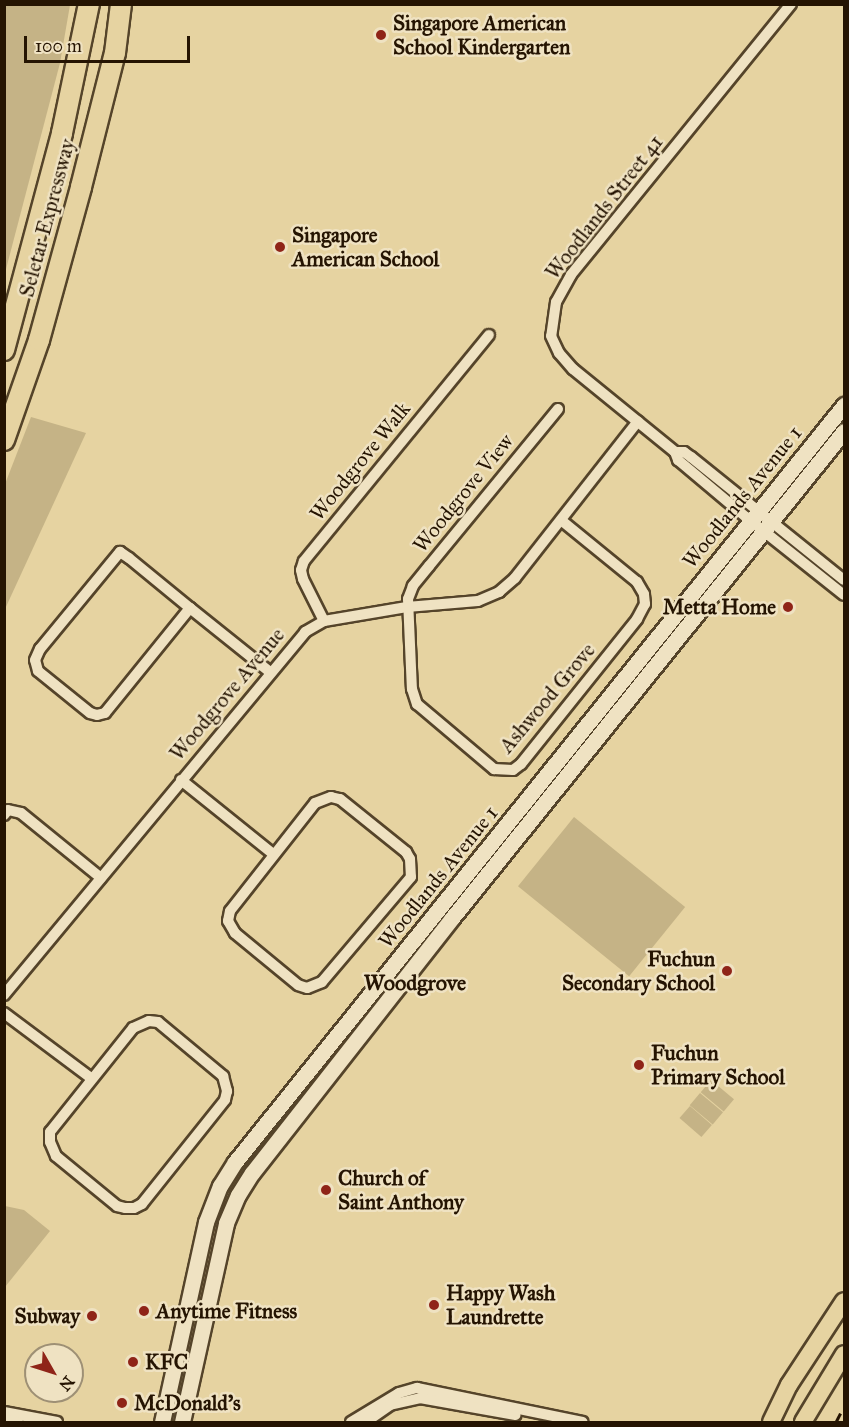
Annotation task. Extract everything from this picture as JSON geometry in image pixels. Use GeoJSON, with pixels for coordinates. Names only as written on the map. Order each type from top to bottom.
{"type":"FeatureCollection","features":[{"type":"Feature","properties":{"kind":"highway","name":"Seletar Expressway"},"geometry":{"type":"LineString","coordinates":[[4,350],[62,133],[89,4]]}},
{"type":"Feature","properties":{"kind":"highway","name":"Seletar Expressway"},"geometry":{"type":"LineString","coordinates":[[4,440],[39,340],[115,53],[121,4]]}},
{"type":"Feature","properties":{"kind":"highway"},"geometry":{"type":"LineString","coordinates":[[115,53],[134,4]]}},
{"type":"Feature","properties":{"kind":"main road","name":"Woodlands Avenue 1"},"geometry":{"type":"LineString","coordinates":[[162,1422],[206,1222],[220,1186],[235,1162],[844,405]]}},
{"type":"Feature","properties":{"kind":"main road","name":"Woodlands Avenue 1"},"geometry":{"type":"LineString","coordinates":[[182,1422],[226,1223],[238,1195],[252,1173],[452,918],[844,431]]}},
{"type":"Feature","properties":{"kind":"main road"},"geometry":{"type":"LineString","coordinates":[[771,1422],[789,1385],[844,1301]]}},
{"type":"Feature","properties":{"kind":"main road"},"geometry":{"type":"LineString","coordinates":[[803,1422],[844,1354]]}},
{"type":"Feature","properties":{"kind":"street","name":"Woodlands Street 41"},"geometry":{"type":"LineString","coordinates":[[768,526],[684,452],[675,452],[573,369],[559,353],[551,336],[556,302],[577,268],[791,4]]}},
{"type":"Feature","properties":{"kind":"street","name":"Woodgrove Walk"},"geometry":{"type":"LineString","coordinates":[[324,621],[303,579],[304,561],[489,335]]}},
{"type":"Feature","properties":{"kind":"street","name":"Woodgrove View"},"geometry":{"type":"LineString","coordinates":[[407,607],[413,586],[558,408]]}},
{"type":"Feature","properties":{"kind":"street","name":"Woodgrove Avenue"},"geometry":{"type":"LineString","coordinates":[[4,995],[305,632],[324,621],[407,607],[488,599],[508,585],[638,421]]}},
{"type":"Feature","properties":{"kind":"street","name":"Ashwood Grove"},"geometry":{"type":"LineString","coordinates":[[407,607],[412,689],[417,704],[494,769],[513,770],[521,764],[637,620],[645,604],[644,594],[637,582],[561,520]]}},
{"type":"Feature","properties":{"kind":"street"},"geometry":{"type":"LineString","coordinates":[[768,526],[844,580]]}},
{"type":"Feature","properties":{"kind":"street"},"geometry":{"type":"LineString","coordinates":[[768,526],[844,595]]}},
{"type":"Feature","properties":{"kind":"street"},"geometry":{"type":"LineString","coordinates":[[190,608],[105,713],[97,715],[90,713],[38,671],[35,660],[40,649],[120,552],[190,608],[270,672]]}},
{"type":"Feature","properties":{"kind":"street"},"geometry":{"type":"LineString","coordinates":[[181,780],[273,854]]}},
{"type":"Feature","properties":{"kind":"street"},"geometry":{"type":"LineString","coordinates":[[331,797],[340,799],[406,852],[410,859],[411,877],[322,982],[308,988],[298,985],[235,933],[228,921],[230,911],[273,854],[315,803],[331,797]]}},
{"type":"Feature","properties":{"kind":"street"},"geometry":{"type":"LineString","coordinates":[[4,815],[8,810],[21,813],[101,878]]}},
{"type":"Feature","properties":{"kind":"street"},"geometry":{"type":"LineString","coordinates":[[4,1013],[91,1078]]}},
{"type":"Feature","properties":{"kind":"street"},"geometry":{"type":"LineString","coordinates":[[149,1021],[158,1022],[223,1076],[227,1091],[225,1100],[142,1204],[134,1208],[117,1206],[52,1150],[50,1132],[91,1078],[133,1028],[149,1021]]}},
{"type":"Feature","properties":{"kind":"street"},"geometry":{"type":"LineString","coordinates":[[351,1422],[399,1393],[417,1388],[584,1422]]}},
{"type":"Feature","properties":{"kind":"street"},"geometry":{"type":"LineString","coordinates":[[366,1422],[390,1405],[420,1398],[551,1422]]}},
{"type":"Feature","properties":{"kind":"street"},"geometry":{"type":"LineString","coordinates":[[4,1412],[57,1422]]}},
{"type":"Feature","properties":{"kind":"street"},"geometry":{"type":"LineString","coordinates":[[4,1420],[18,1422]]}},
{"type":"Feature","properties":{"kind":"shaded area"},"geometry":{"type":"Polygon","coordinates":[[[5,4],[70,5],[60,63],[5,273],[5,4]]]}},
{"type":"Feature","properties":{"kind":"shaded area"},"geometry":{"type":"Polygon","coordinates":[[[31,417],[86,433],[5,609],[5,484],[31,417]]]}},
{"type":"Feature","properties":{"kind":"shaded area"},"geometry":{"type":"Polygon","coordinates":[[[574,817],[685,907],[629,976],[518,886],[574,817]]]}},
{"type":"Feature","properties":{"kind":"shaded area"},"geometry":{"type":"Polygon","coordinates":[[[711,1080],[734,1099],[724,1112],[701,1092],[711,1080]]]}},
{"type":"Feature","properties":{"kind":"shaded area"},"geometry":{"type":"Polygon","coordinates":[[[700,1093],[723,1112],[713,1125],[690,1105],[700,1093]]]}},
{"type":"Feature","properties":{"kind":"shaded area"},"geometry":{"type":"Polygon","coordinates":[[[690,1106],[712,1125],[701,1137],[680,1118],[690,1106]]]}},
{"type":"Feature","properties":{"kind":"shaded area"},"geometry":{"type":"Polygon","coordinates":[[[5,1206],[24,1210],[50,1231],[5,1287],[5,1206]]]}},
{"type":"Feature","properties":{"kind":"railway"},"geometry":{"type":"LineString","coordinates":[[836,1422],[844,1406]]}},
{"type":"Feature","properties":{"kind":"place","name":"Singapore American School Kindergarten"},"geometry":{"type":"Point","coordinates":[381,35]}},
{"type":"Feature","properties":{"kind":"place","name":"Singapore American School"},"geometry":{"type":"Point","coordinates":[280,247]}},
{"type":"Feature","properties":{"kind":"place","name":"Metta Home"},"geometry":{"type":"Point","coordinates":[788,607]}},
{"type":"Feature","properties":{"kind":"place","name":"Fuchun Secondary School"},"geometry":{"type":"Point","coordinates":[727,971]}},
{"type":"Feature","properties":{"kind":"place","name":"Fuchun Primary School"},"geometry":{"type":"Point","coordinates":[639,1065]}},
{"type":"Feature","properties":{"kind":"place","name":"Church of Saint Anthony"},"geometry":{"type":"Point","coordinates":[326,1190]}},
{"type":"Feature","properties":{"kind":"place","name":"Happy Wash Laundrette"},"geometry":{"type":"Point","coordinates":[434,1305]}},
{"type":"Feature","properties":{"kind":"place","name":"Anytime Fitness"},"geometry":{"type":"Point","coordinates":[144,1311]}},
{"type":"Feature","properties":{"kind":"place","name":"Subway"},"geometry":{"type":"Point","coordinates":[92,1316]}},
{"type":"Feature","properties":{"kind":"place","name":"KFC"},"geometry":{"type":"Point","coordinates":[133,1362]}},
{"type":"Feature","properties":{"kind":"place","name":"McDonald's"},"geometry":{"type":"Point","coordinates":[122,1403]}},
{"type":"Feature","properties":{"kind":"district","name":"Woodgrove"},"geometry":{"type":"Point","coordinates":[415,983]}}]}
